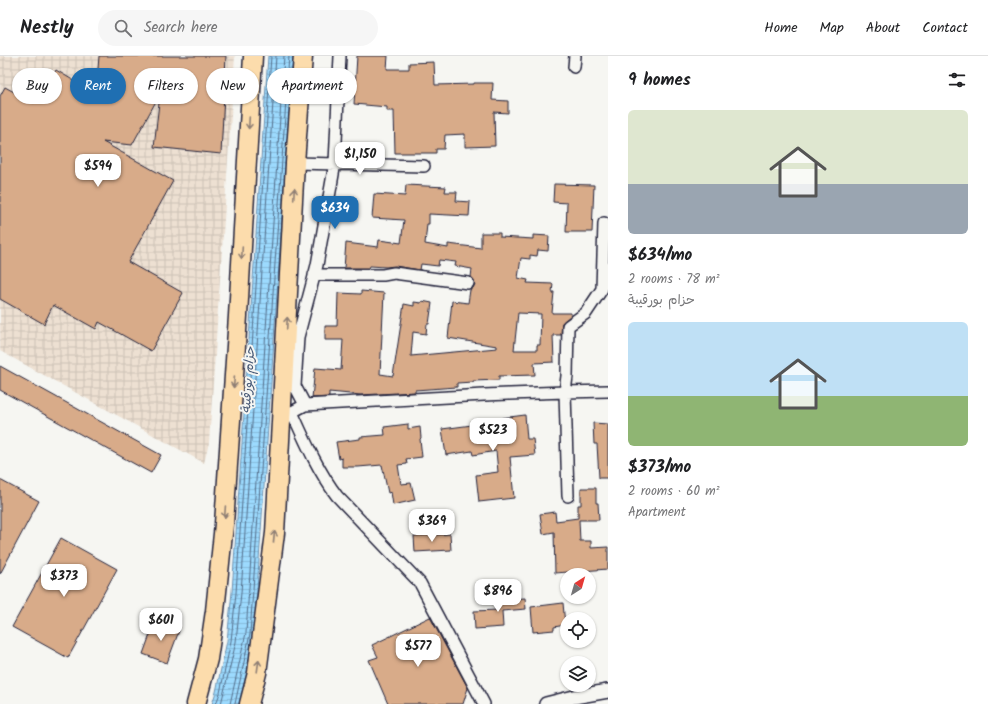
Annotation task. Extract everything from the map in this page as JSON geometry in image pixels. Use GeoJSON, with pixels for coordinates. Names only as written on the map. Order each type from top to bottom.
{"type":"FeatureCollection","features":[{"type":"Feature","properties":{"kind":"highway"},"geometry":{"type":"LineString","coordinates":[[196,704],[208,659],[215,611],[224,524],[252,56]]}},
{"type":"Feature","properties":{"kind":"highway"},"geometry":{"type":"LineString","coordinates":[[249,704],[257,673],[275,533],[287,412],[296,163],[303,56]]}},
{"type":"Feature","properties":{"kind":"street"},"geometry":{"type":"LineString","coordinates":[[305,405],[295,386],[298,337],[317,265],[335,163],[340,56]]}},
{"type":"Feature","properties":{"kind":"street"},"geometry":{"type":"LineString","coordinates":[[296,163],[424,166]]}},
{"type":"Feature","properties":{"kind":"street"},"geometry":{"type":"LineString","coordinates":[[568,496],[565,392],[567,376],[568,326],[586,313],[602,289],[604,224]]}},
{"type":"Feature","properties":{"kind":"street"},"geometry":{"type":"LineString","coordinates":[[314,274],[383,275],[394,273],[468,283]]}},
{"type":"Feature","properties":{"kind":"street"},"geometry":{"type":"LineString","coordinates":[[484,704],[420,583],[337,496],[328,484],[304,439],[287,412],[305,405],[484,395],[608,391]]}},
{"type":"Feature","properties":{"kind":"street"},"geometry":{"type":"LineString","coordinates":[[546,704],[608,691]]}},
{"type":"Feature","properties":{"kind":"shaded area"},"geometry":{"type":"Polygon","coordinates":[[[0,56],[235,56],[234,68],[206,68],[206,104],[232,104],[209,443],[204,463],[0,351],[0,56]]]}},
{"type":"Feature","properties":{"kind":"water"},"geometry":{"type":"Polygon","coordinates":[[[268,56],[293,56],[292,68],[267,68],[268,56]]]}},
{"type":"Feature","properties":{"kind":"water","name":"حزام بورقيبة"},"geometry":{"type":"Polygon","coordinates":[[[267,71],[267,104],[290,104],[254,635],[239,704],[212,704],[227,641],[232,592],[267,71]]]}},
{"type":"Feature","properties":{"kind":"building"},"geometry":{"type":"Polygon","coordinates":[[[99,56],[226,56],[225,68],[206,68],[206,104],[224,104],[221,154],[154,147],[159,104],[198,104],[198,68],[134,68],[134,104],[155,104],[132,145],[103,142],[173,181],[128,262],[183,293],[151,351],[99,322],[96,329],[53,305],[44,324],[0,299],[0,96],[5,87],[12,91],[12,104],[62,104],[62,74],[70,78],[70,104],[126,104],[126,68],[98,68],[99,56]]]}},
{"type":"Feature","properties":{"kind":"building"},"geometry":{"type":"Polygon","coordinates":[[[357,56],[388,56],[387,69],[409,69],[409,63],[434,62],[435,85],[493,83],[492,100],[508,101],[508,113],[494,112],[495,146],[465,147],[465,134],[445,135],[444,149],[436,149],[436,153],[395,153],[394,111],[387,111],[387,107],[354,104],[357,104],[357,56]]]}},
{"type":"Feature","properties":{"kind":"building"},"geometry":{"type":"Polygon","coordinates":[[[554,184],[594,185],[592,232],[566,232],[567,203],[553,202],[554,184]]]}},
{"type":"Feature","properties":{"kind":"building"},"geometry":{"type":"Polygon","coordinates":[[[406,185],[446,187],[445,192],[457,192],[456,201],[470,202],[469,216],[429,214],[429,224],[427,224],[425,244],[448,248],[448,244],[481,248],[481,233],[500,233],[500,237],[533,239],[533,235],[549,236],[548,251],[538,250],[537,256],[530,255],[530,259],[521,258],[518,278],[528,280],[527,283],[553,284],[552,292],[554,292],[552,313],[571,313],[571,315],[562,323],[561,335],[553,335],[554,362],[534,363],[535,375],[499,376],[499,380],[457,383],[457,387],[415,390],[415,392],[361,395],[329,392],[329,397],[312,398],[315,368],[341,370],[343,340],[325,340],[325,326],[337,326],[338,293],[361,294],[361,291],[384,293],[380,374],[393,376],[404,304],[414,306],[414,302],[421,303],[422,301],[432,303],[426,334],[413,332],[411,356],[497,348],[497,346],[448,338],[452,301],[468,303],[470,290],[475,284],[471,277],[472,269],[455,266],[456,262],[439,260],[438,266],[421,264],[420,270],[395,266],[344,268],[346,243],[378,247],[379,240],[401,243],[404,220],[372,218],[374,194],[405,196],[406,185]],[[518,313],[514,350],[537,350],[537,345],[540,345],[541,314],[518,313]]]}},
{"type":"Feature","properties":{"kind":"building"},"geometry":{"type":"Polygon","coordinates":[[[0,366],[161,455],[151,473],[0,390],[0,366]]]}},
{"type":"Feature","properties":{"kind":"building"},"geometry":{"type":"Polygon","coordinates":[[[525,415],[527,439],[533,439],[535,455],[510,457],[514,498],[479,502],[476,475],[498,472],[496,451],[473,455],[472,451],[446,455],[442,429],[502,421],[502,418],[525,415]]]}},
{"type":"Feature","properties":{"kind":"building"},"geometry":{"type":"Polygon","coordinates":[[[593,423],[608,424],[608,478],[599,478],[597,444],[594,444],[593,423]]]}},
{"type":"Feature","properties":{"kind":"building"},"geometry":{"type":"Polygon","coordinates":[[[408,424],[408,429],[420,427],[422,457],[406,459],[407,464],[398,465],[401,484],[411,483],[415,500],[393,505],[391,492],[388,493],[382,465],[342,467],[342,458],[339,459],[336,442],[360,439],[360,437],[385,435],[384,427],[408,424]]]}},
{"type":"Feature","properties":{"kind":"building"},"geometry":{"type":"Polygon","coordinates":[[[0,480],[39,501],[0,574],[0,480]]]}},
{"type":"Feature","properties":{"kind":"building"},"geometry":{"type":"Polygon","coordinates":[[[581,488],[596,488],[596,503],[598,503],[599,520],[579,520],[580,541],[591,541],[591,548],[608,547],[608,569],[560,568],[560,573],[555,573],[554,532],[543,534],[540,514],[555,512],[556,521],[578,518],[578,505],[581,505],[581,488]]]}},
{"type":"Feature","properties":{"kind":"building"},"geometry":{"type":"Polygon","coordinates":[[[450,534],[451,550],[415,552],[414,536],[450,534]]]}},
{"type":"Feature","properties":{"kind":"building"},"geometry":{"type":"Polygon","coordinates":[[[61,538],[117,569],[68,658],[12,627],[61,538]]]}},
{"type":"Feature","properties":{"kind":"building"},"geometry":{"type":"Polygon","coordinates":[[[510,596],[510,599],[525,598],[526,609],[502,611],[503,627],[475,629],[474,611],[498,610],[497,597],[510,596]]]}},
{"type":"Feature","properties":{"kind":"building"},"geometry":{"type":"Polygon","coordinates":[[[563,604],[564,612],[560,612],[560,626],[554,627],[554,630],[533,632],[531,607],[563,604]]]}},
{"type":"Feature","properties":{"kind":"building"},"geometry":{"type":"Polygon","coordinates":[[[430,617],[468,688],[463,704],[388,704],[369,660],[378,657],[372,645],[430,617]]]}},
{"type":"Feature","properties":{"kind":"building"},"geometry":{"type":"Polygon","coordinates":[[[155,621],[179,631],[167,663],[143,654],[155,621]]]}}]}
